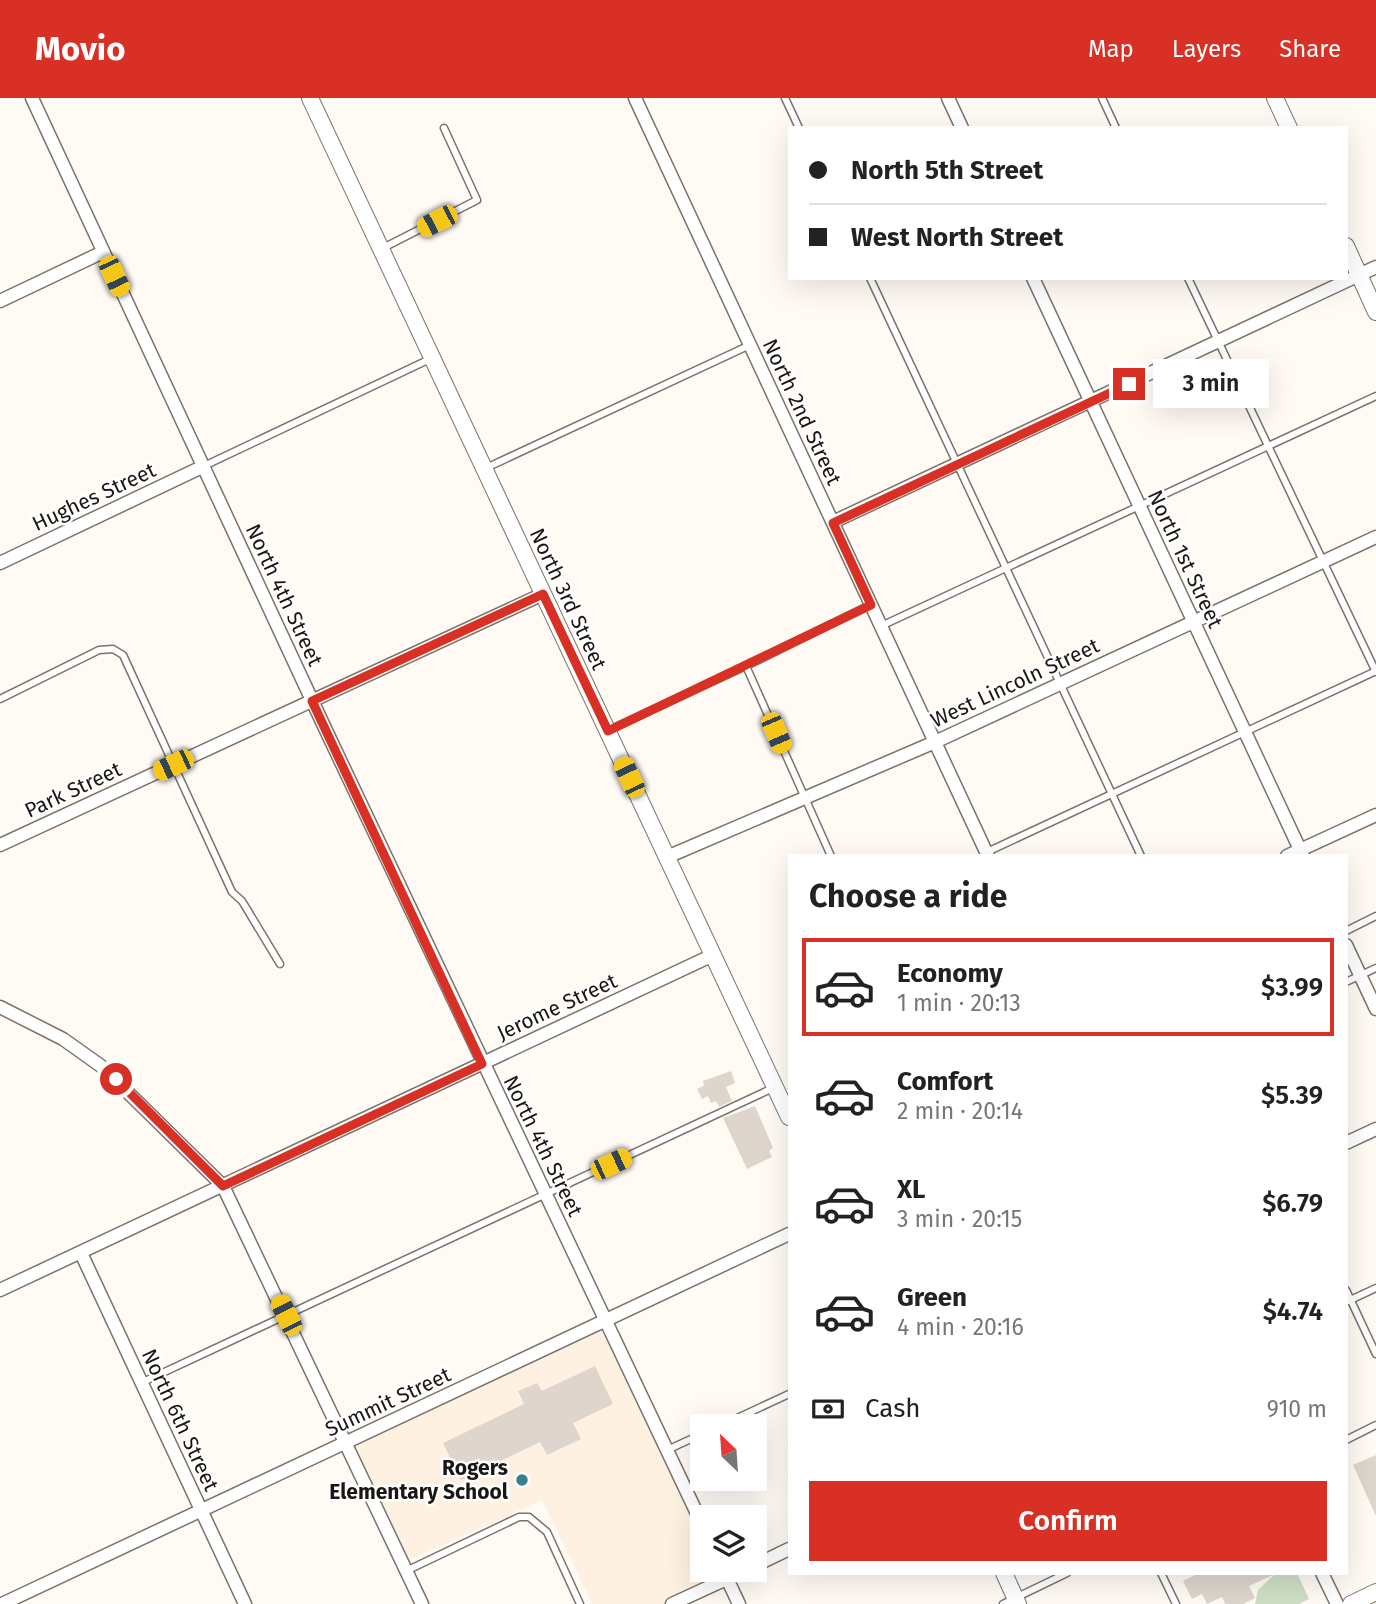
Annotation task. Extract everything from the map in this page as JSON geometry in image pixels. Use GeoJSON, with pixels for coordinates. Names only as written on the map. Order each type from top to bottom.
{"type":"FeatureCollection","features":[{"type":"Feature","properties":{"kind":"street","name":"North 4th Street"},"geometry":{"type":"LineString","coordinates":[[32,98],[482,1064],[693,1505]]}},
{"type":"Feature","properties":{"kind":"street","name":"North 3rd Street"},"geometry":{"type":"LineString","coordinates":[[310,98],[788,1115]]}},
{"type":"Feature","properties":{"kind":"street","name":"North 2nd Street"},"geometry":{"type":"LineString","coordinates":[[635,98],[987,854]]}},
{"type":"Feature","properties":{"kind":"street"},"geometry":{"type":"LineString","coordinates":[[948,98],[961,126]]}},
{"type":"Feature","properties":{"kind":"street"},"geometry":{"type":"LineString","coordinates":[[1275,98],[1288,126]]}},
{"type":"Feature","properties":{"kind":"street"},"geometry":{"type":"LineString","coordinates":[[1348,250],[1376,312]]}},
{"type":"Feature","properties":{"kind":"street"},"geometry":{"type":"LineString","coordinates":[[0,301],[103,252]]}},
{"type":"Feature","properties":{"kind":"street"},"geometry":{"type":"LineString","coordinates":[[833,523],[1376,267]]}},
{"type":"Feature","properties":{"kind":"street","name":"North 1st Street"},"geometry":{"type":"LineString","coordinates":[[1034,280],[1302,853]]}},
{"type":"Feature","properties":{"kind":"street","name":"Hughes Street"},"geometry":{"type":"LineString","coordinates":[[0,563],[204,467]]}},
{"type":"Feature","properties":{"kind":"street","name":"West Lincoln Street"},"geometry":{"type":"LineString","coordinates":[[667,858],[935,742],[1376,537]]}},
{"type":"Feature","properties":{"kind":"street","name":"Park Street"},"geometry":{"type":"LineString","coordinates":[[0,845],[543,594]]}},
{"type":"Feature","properties":{"kind":"street"},"geometry":{"type":"LineString","coordinates":[[1302,853],[1376,815]]}},
{"type":"Feature","properties":{"kind":"street"},"geometry":{"type":"LineString","coordinates":[[1348,949],[1376,1009]]}},
{"type":"Feature","properties":{"kind":"street","name":"Jerome Street"},"geometry":{"type":"LineString","coordinates":[[0,1290],[713,956]]}},
{"type":"Feature","properties":{"kind":"street"},"geometry":{"type":"LineString","coordinates":[[0,1007],[63,1040],[101,1066],[223,1186],[422,1604]]}},
{"type":"Feature","properties":{"kind":"street"},"geometry":{"type":"LineString","coordinates":[[1348,1142],[1376,1129]]}},
{"type":"Feature","properties":{"kind":"street","name":"Summit Street"},"geometry":{"type":"LineString","coordinates":[[2,1604],[788,1234]]}},
{"type":"Feature","properties":{"kind":"street","name":"North 6th Street"},"geometry":{"type":"LineString","coordinates":[[80,1252],[245,1604]]}},
{"type":"Feature","properties":{"kind":"street"},"geometry":{"type":"LineString","coordinates":[[767,1560],[788,1549]]}},
{"type":"Feature","properties":{"kind":"street"},"geometry":{"type":"LineString","coordinates":[[1005,1575],[1012,1602]]}},
{"type":"Feature","properties":{"kind":"street"},"geometry":{"type":"LineString","coordinates":[[1323,1575],[1337,1604]]}},
{"type":"Feature","properties":{"kind":"street"},"geometry":{"type":"LineString","coordinates":[[672,1604],[711,1582]]}},
{"type":"Feature","properties":{"kind":"street"},"geometry":{"type":"LineString","coordinates":[[729,1582],[739,1604]]}},
{"type":"Feature","properties":{"kind":"street"},"geometry":{"type":"LineString","coordinates":[[1351,1604],[1376,1592]]}},
{"type":"Feature","properties":{"kind":"lane"},"geometry":{"type":"LineString","coordinates":[[785,98],[798,126]]}},
{"type":"Feature","properties":{"kind":"lane"},"geometry":{"type":"LineString","coordinates":[[1102,98],[1115,126]]}},
{"type":"Feature","properties":{"kind":"lane"},"geometry":{"type":"LineString","coordinates":[[381,249],[477,200],[444,128]]}},
{"type":"Feature","properties":{"kind":"lane"},"geometry":{"type":"LineString","coordinates":[[871,280],[1140,854]]}},
{"type":"Feature","properties":{"kind":"lane"},"geometry":{"type":"LineString","coordinates":[[987,854],[1376,671],[1189,280]]}},
{"type":"Feature","properties":{"kind":"lane"},"geometry":{"type":"LineString","coordinates":[[484,469],[750,345]]}},
{"type":"Feature","properties":{"kind":"lane"},"geometry":{"type":"LineString","coordinates":[[204,467],[432,358]]}},
{"type":"Feature","properties":{"kind":"lane"},"geometry":{"type":"LineString","coordinates":[[881,626],[1376,396]]}},
{"type":"Feature","properties":{"kind":"lane"},"geometry":{"type":"LineString","coordinates":[[608,731],[871,605]]}},
{"type":"Feature","properties":{"kind":"lane"},"geometry":{"type":"LineString","coordinates":[[0,699],[99,650],[113,649],[123,655],[232,892],[242,901],[279,964]]}},
{"type":"Feature","properties":{"kind":"lane"},"geometry":{"type":"LineString","coordinates":[[746,666],[830,854]]}},
{"type":"Feature","properties":{"kind":"lane"},"geometry":{"type":"LineString","coordinates":[[1348,930],[1376,916]]}},
{"type":"Feature","properties":{"kind":"lane"},"geometry":{"type":"LineString","coordinates":[[1348,981],[1376,968]]}},
{"type":"Feature","properties":{"kind":"lane"},"geometry":{"type":"LineString","coordinates":[[141,1383],[775,1087]]}},
{"type":"Feature","properties":{"kind":"lane"},"geometry":{"type":"LineString","coordinates":[[1376,1288],[1348,1301],[1376,1354]]}},
{"type":"Feature","properties":{"kind":"lane"},"geometry":{"type":"LineString","coordinates":[[745,1414],[788,1394]]}},
{"type":"Feature","properties":{"kind":"lane"},"geometry":{"type":"LineString","coordinates":[[1348,1439],[1376,1426]]}},
{"type":"Feature","properties":{"kind":"lane"},"geometry":{"type":"LineString","coordinates":[[667,1450],[690,1439]]}},
{"type":"Feature","properties":{"kind":"lane"},"geometry":{"type":"LineString","coordinates":[[407,1571],[519,1517],[528,1517],[547,1532],[580,1604]]}},
{"type":"Feature","properties":{"kind":"lane"},"geometry":{"type":"LineString","coordinates":[[1012,1602],[1063,1575]]}},
{"type":"Feature","properties":{"kind":"lane"},"geometry":{"type":"LineString","coordinates":[[1162,1575],[1176,1604]]}},
{"type":"Feature","properties":{"kind":"shaded area","name":"Rogers Elementary School"},"geometry":{"type":"Polygon","coordinates":[[[606,1322],[693,1505],[690,1505],[690,1582],[719,1582],[672,1604],[592,1604],[542,1500],[403,1563],[347,1442],[606,1322]]]}},
{"type":"Feature","properties":{"kind":"green space"},"geometry":{"type":"Polygon","coordinates":[[[1274,1575],[1298,1575],[1309,1599],[1299,1604],[1255,1604],[1258,1590],[1274,1575]]]}},
{"type":"Feature","properties":{"kind":"building"},"geometry":{"type":"Polygon","coordinates":[[[731,1071],[735,1083],[726,1087],[732,1101],[719,1107],[716,1101],[711,1103],[708,1096],[702,1099],[697,1089],[704,1086],[703,1081],[731,1071]]]}},
{"type":"Feature","properties":{"kind":"building"},"geometry":{"type":"Polygon","coordinates":[[[755,1106],[773,1148],[769,1151],[772,1157],[747,1169],[723,1118],[755,1106]]]}},
{"type":"Feature","properties":{"kind":"building"},"geometry":{"type":"Polygon","coordinates":[[[595,1366],[613,1404],[573,1423],[581,1439],[547,1455],[540,1442],[461,1480],[443,1443],[524,1404],[518,1391],[537,1383],[542,1391],[595,1366]]]}},
{"type":"Feature","properties":{"kind":"building"},"geometry":{"type":"Polygon","coordinates":[[[1376,1455],[1376,1516],[1353,1465],[1376,1455]]]}},
{"type":"Feature","properties":{"kind":"building"},"geometry":{"type":"Polygon","coordinates":[[[1195,1575],[1273,1575],[1249,1586],[1255,1598],[1243,1604],[1225,1604],[1222,1597],[1207,1604],[1202,1594],[1192,1599],[1183,1581],[1195,1575]]]}},
{"type":"Feature","properties":{"kind":"place","name":"Rogers Elementary School"},"geometry":{"type":"Point","coordinates":[522,1480]}},
{"type":"Feature","properties":{"kind":"route"},"geometry":{"type":"LineString","coordinates":[[116,1079],[223,1186],[482,1064],[312,701],[543,594],[608,731],[871,605],[833,523],[1129,384]]}}]}
